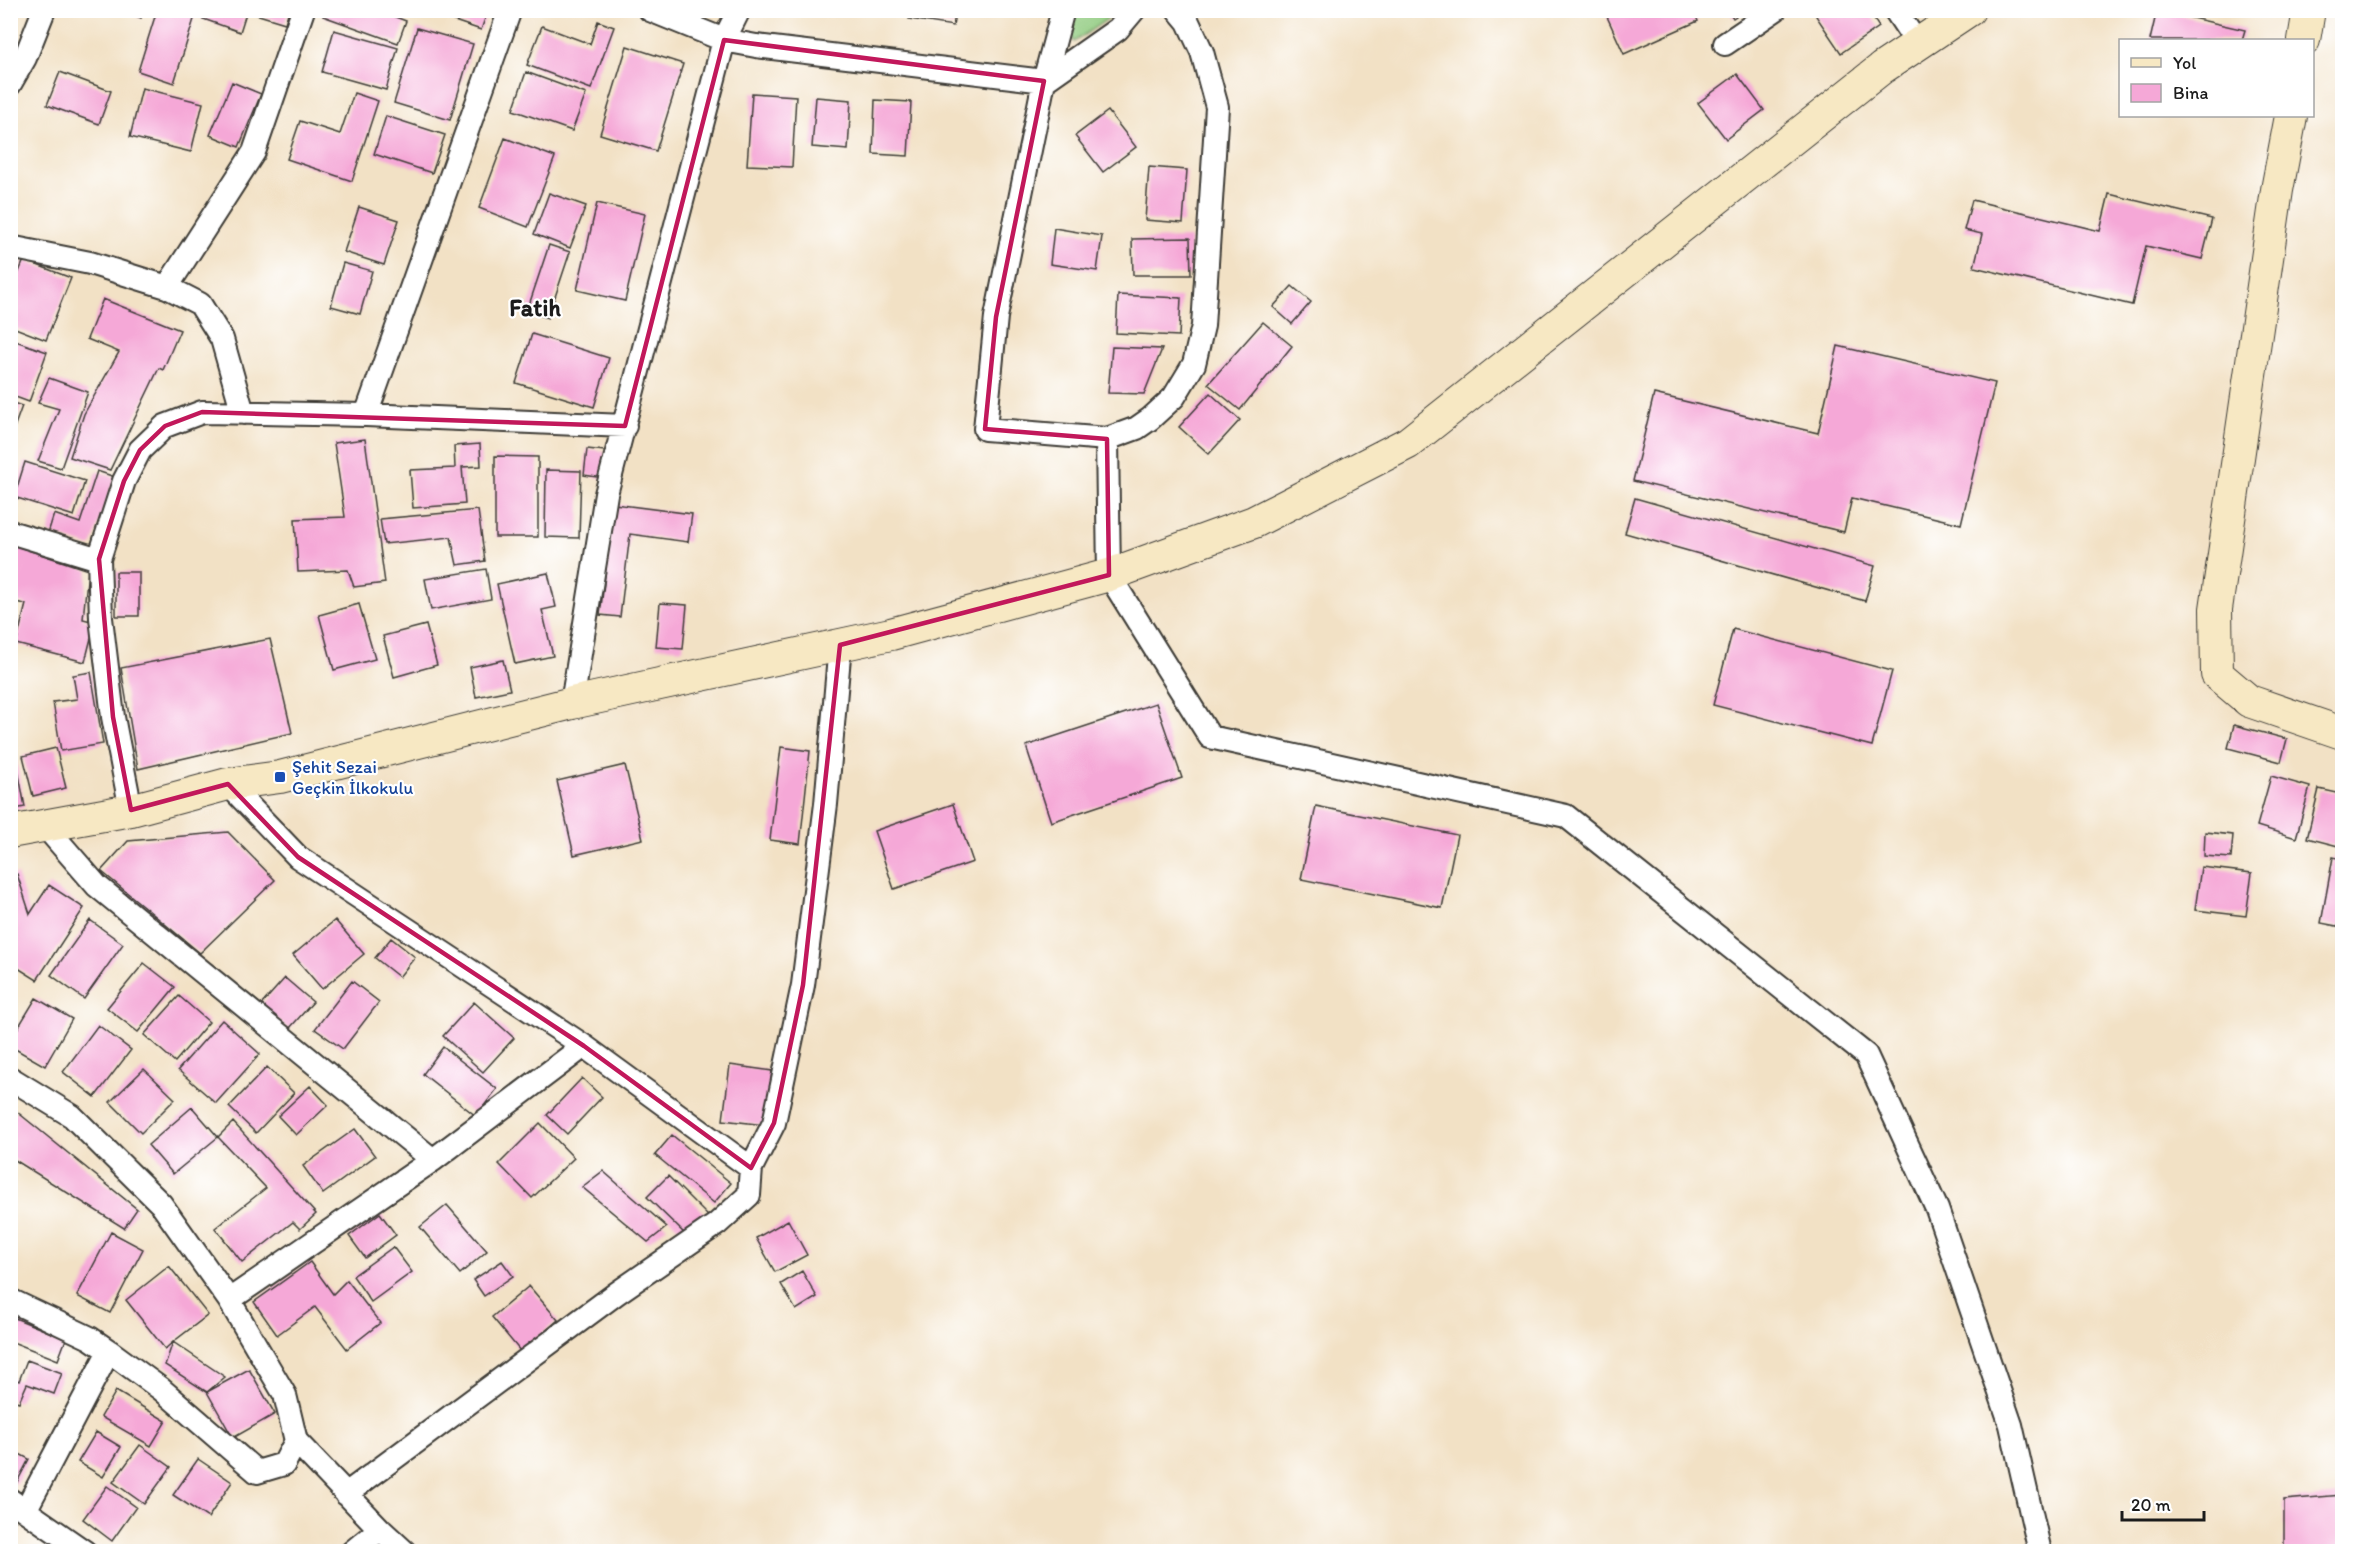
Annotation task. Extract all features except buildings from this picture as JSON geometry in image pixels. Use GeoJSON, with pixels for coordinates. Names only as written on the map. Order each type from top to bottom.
{"type":"FeatureCollection","features":[{"type":"Feature","properties":{"kind":"main road"},"geometry":{"type":"LineString","coordinates":[[10,832],[131,810],[228,784],[280,777],[572,703],[891,634],[1109,575],[1254,522],[1408,443],[1882,68],[1969,10]]}},
{"type":"Feature","properties":{"kind":"main road"},"geometry":{"type":"LineString","coordinates":[[2304,39],[2309,10]]}},
{"type":"Feature","properties":{"kind":"main road"},"geometry":{"type":"LineString","coordinates":[[2290,117],[2216,609],[2217,674],[2249,701],[2343,733]]}},
{"type":"Feature","properties":{"kind":"street"},"geometry":{"type":"LineString","coordinates":[[10,84],[18,55],[44,10]]}},
{"type":"Feature","properties":{"kind":"street"},"geometry":{"type":"LineString","coordinates":[[166,287],[254,152],[303,10]]}},
{"type":"Feature","properties":{"kind":"street"},"geometry":{"type":"LineString","coordinates":[[366,415],[510,10]]}},
{"type":"Feature","properties":{"kind":"street"},"geometry":{"type":"LineString","coordinates":[[650,10],[724,40],[756,46],[1044,81],[1118,29],[1134,10]]}},
{"type":"Feature","properties":{"kind":"street"},"geometry":{"type":"LineString","coordinates":[[572,703],[606,494],[724,40],[738,10]]}},
{"type":"Feature","properties":{"kind":"street"},"geometry":{"type":"LineString","coordinates":[[1063,10],[1044,81],[996,317],[985,429],[1107,439],[1137,428],[1174,397],[1194,364],[1202,336],[1217,107],[1202,52],[1188,22],[1178,10]]}},
{"type":"Feature","properties":{"kind":"street"},"geometry":{"type":"LineString","coordinates":[[1725,44],[1775,10]]}},
{"type":"Feature","properties":{"kind":"street"},"geometry":{"type":"LineString","coordinates":[[1895,10],[1917,44]]}},
{"type":"Feature","properties":{"kind":"street"},"geometry":{"type":"LineString","coordinates":[[10,247],[90,263],[166,287],[200,304],[222,339],[243,413]]}},
{"type":"Feature","properties":{"kind":"street"},"geometry":{"type":"LineString","coordinates":[[131,810],[113,717],[101,618],[99,559],[124,482],[140,450],[165,426],[202,412],[366,415],[625,426]]}},
{"type":"Feature","properties":{"kind":"street"},"geometry":{"type":"LineString","coordinates":[[1107,439],[1109,575],[1210,737],[1566,816],[1866,1055],[1937,1209],[2011,1425],[2040,1551]]}},
{"type":"Feature","properties":{"kind":"street"},"geometry":{"type":"LineString","coordinates":[[10,532],[99,559]]}},
{"type":"Feature","properties":{"kind":"street"},"geometry":{"type":"LineString","coordinates":[[346,1494],[617,1293],[717,1224],[749,1195],[751,1168],[774,1123],[802,985],[826,804],[840,645]]}},
{"type":"Feature","properties":{"kind":"street"},"geometry":{"type":"LineString","coordinates":[[228,784],[298,856],[584,1046],[751,1168]]}},
{"type":"Feature","properties":{"kind":"street"},"geometry":{"type":"LineString","coordinates":[[45,826],[97,886],[433,1160]]}},
{"type":"Feature","properties":{"kind":"street"},"geometry":{"type":"LineString","coordinates":[[230,1300],[433,1160],[584,1046]]}},
{"type":"Feature","properties":{"kind":"street"},"geometry":{"type":"LineString","coordinates":[[10,1078],[72,1116],[161,1204],[230,1300],[285,1395],[296,1441],[380,1529],[405,1551]]}},
{"type":"Feature","properties":{"kind":"street"},"geometry":{"type":"LineString","coordinates":[[10,1300],[90,1338],[109,1351],[161,1389],[257,1472],[284,1464],[296,1441]]}},
{"type":"Feature","properties":{"kind":"street"},"geometry":{"type":"LineString","coordinates":[[85,1551],[18,1505],[109,1351]]}},
{"type":"Feature","properties":{"kind":"street"},"geometry":{"type":"LineString","coordinates":[[351,1551],[380,1529]]}},
{"type":"Feature","properties":{"kind":"highlighted area"},"geometry":{"type":"Polygon","coordinates":[[[724,40],[1044,81],[996,317],[985,429],[1107,439],[1109,575],[840,645],[803,985],[774,1123],[751,1168],[584,1046],[298,857],[228,784],[131,810],[113,717],[99,559],[124,481],[140,450],[165,426],[202,412],[625,426],[724,40]]]}},
{"type":"Feature","properties":{"kind":"green space"},"geometry":{"type":"Polygon","coordinates":[[[1072,11],[1116,11],[1074,42],[1065,28],[1072,11]]]}},
{"type":"Feature","properties":{"kind":"place","name":"Şehit Sezai Geçkin İlkokulu"},"geometry":{"type":"Point","coordinates":[280,777]}},
{"type":"Feature","properties":{"kind":"district","name":"Fatih"},"geometry":{"type":"Point","coordinates":[535,307]}}]}
